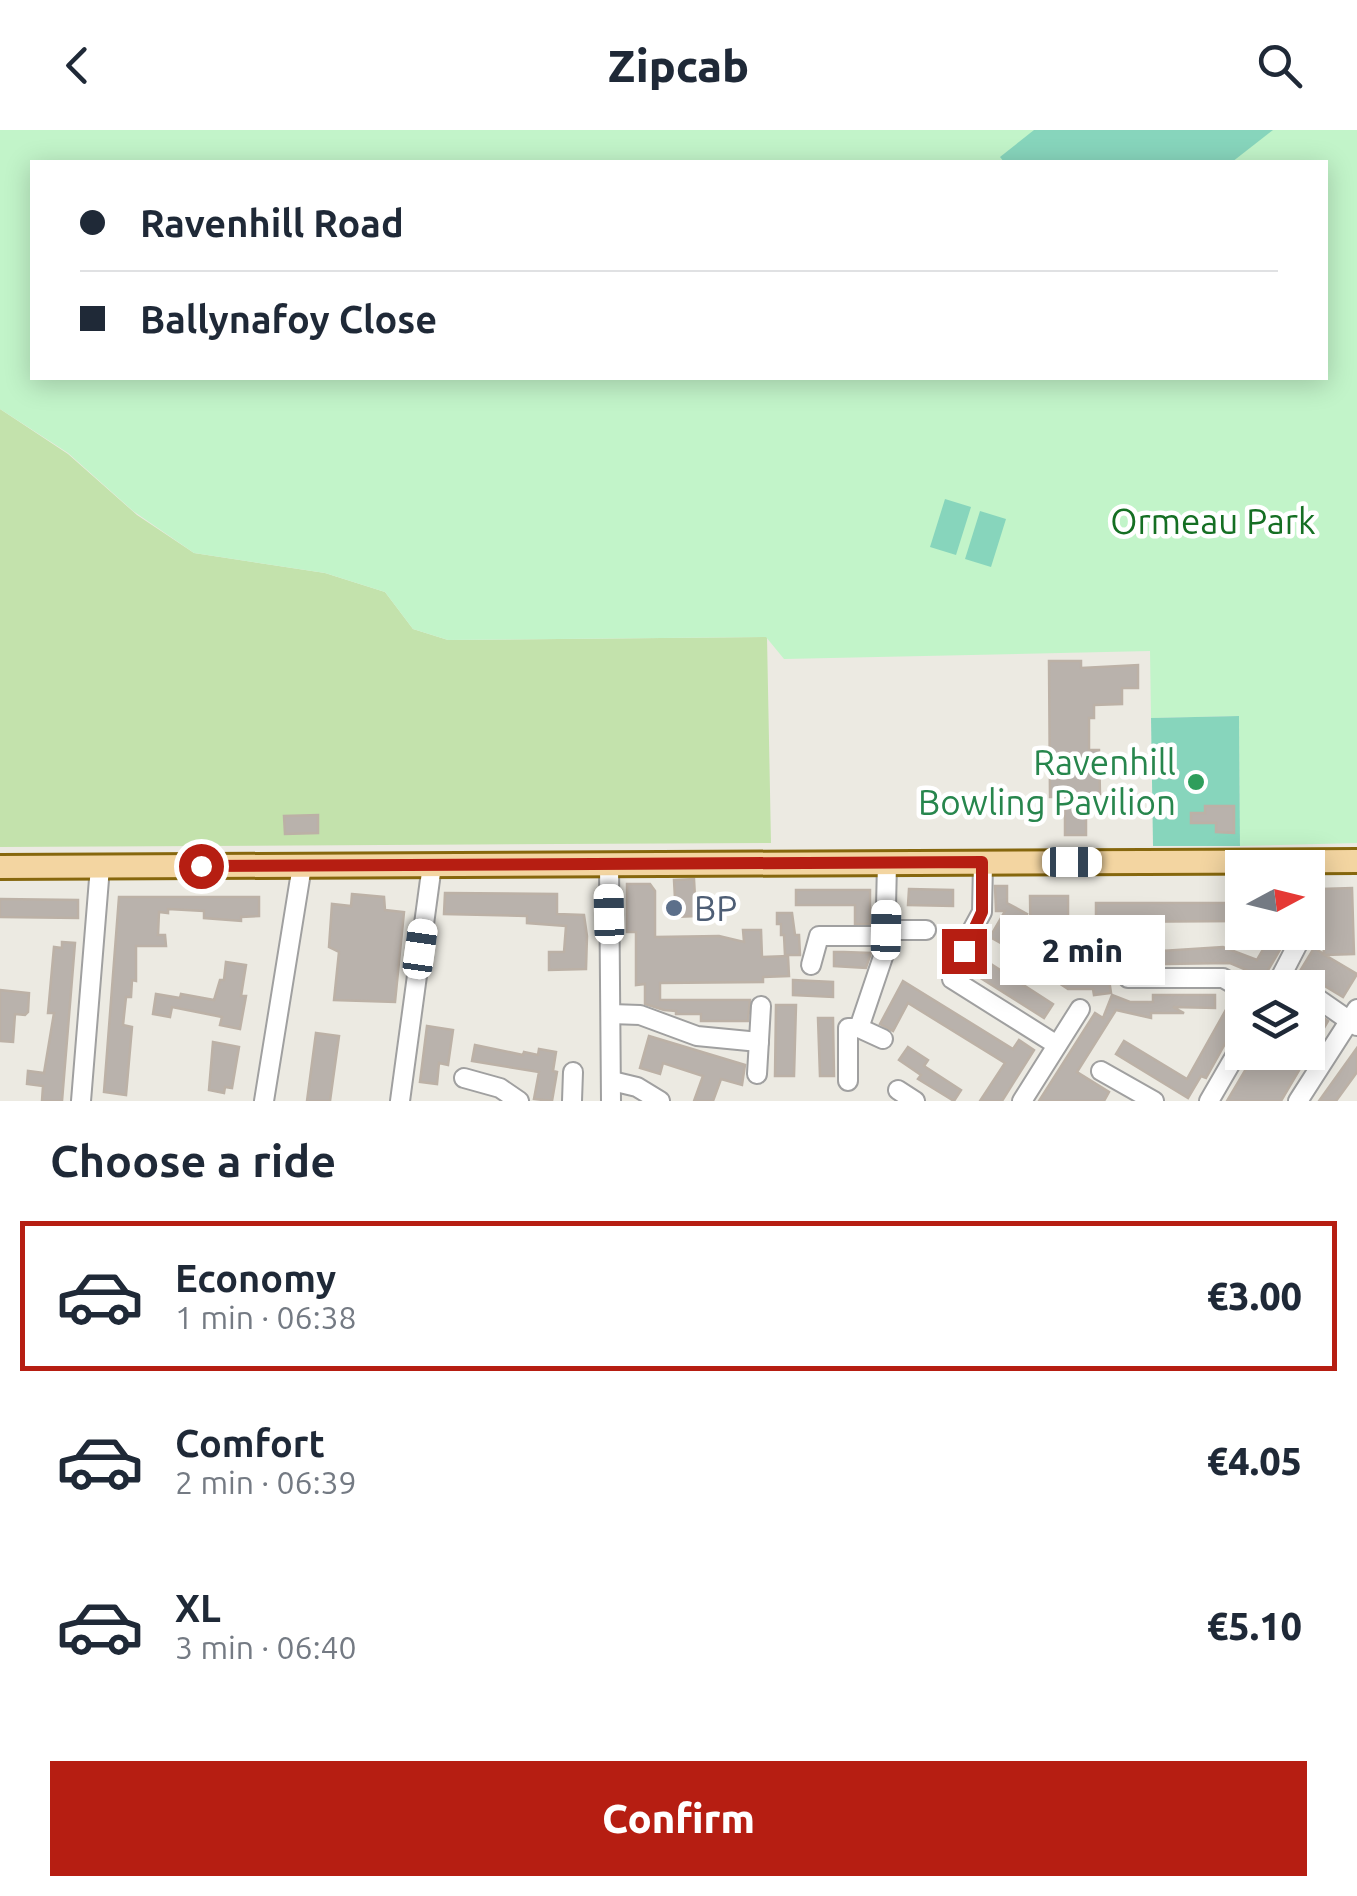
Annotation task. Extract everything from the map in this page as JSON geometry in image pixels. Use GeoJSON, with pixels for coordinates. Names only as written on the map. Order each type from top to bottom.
{"type":"FeatureCollection","features":[{"type":"Feature","properties":{"kind":"main road"},"geometry":{"type":"LineString","coordinates":[[1325,863],[1357,861]]}},
{"type":"Feature","properties":{"kind":"main road"},"geometry":{"type":"LineString","coordinates":[[0,866],[1225,864]]}},
{"type":"Feature","properties":{"kind":"street"},"geometry":{"type":"LineString","coordinates":[[982,862],[982,912],[951,969],[951,976],[1057,1046]]}},
{"type":"Feature","properties":{"kind":"street"},"geometry":{"type":"LineString","coordinates":[[859,1028],[882,963],[887,863]]}},
{"type":"Feature","properties":{"kind":"street"},"geometry":{"type":"LineString","coordinates":[[608,864],[611,1101]]}},
{"type":"Feature","properties":{"kind":"street"},"geometry":{"type":"LineString","coordinates":[[400,1101],[432,865]]}},
{"type":"Feature","properties":{"kind":"street"},"geometry":{"type":"LineString","coordinates":[[264,1101],[302,866]]}},
{"type":"Feature","properties":{"kind":"street"},"geometry":{"type":"LineString","coordinates":[[81,1101],[100,867]]}},
{"type":"Feature","properties":{"kind":"street"},"geometry":{"type":"LineString","coordinates":[[810,965],[819,936],[926,930]]}},
{"type":"Feature","properties":{"kind":"street"},"geometry":{"type":"LineString","coordinates":[[1128,978],[1225,979]]}},
{"type":"Feature","properties":{"kind":"street"},"geometry":{"type":"LineString","coordinates":[[1298,1101],[1355,1019],[1325,1002]]}},
{"type":"Feature","properties":{"kind":"street"},"geometry":{"type":"LineString","coordinates":[[757,1074],[761,1006]]}},
{"type":"Feature","properties":{"kind":"street"},"geometry":{"type":"LineString","coordinates":[[1022,1101],[1080,1009]]}},
{"type":"Feature","properties":{"kind":"street"},"geometry":{"type":"LineString","coordinates":[[610,1014],[640,1015],[697,1036],[759,1042]]}},
{"type":"Feature","properties":{"kind":"street"},"geometry":{"type":"LineString","coordinates":[[848,1081],[848,1028],[859,1028],[882,1039]]}},
{"type":"Feature","properties":{"kind":"street"},"geometry":{"type":"LineString","coordinates":[[1101,1070],[1122,1093],[1154,1101]]}},
{"type":"Feature","properties":{"kind":"street"},"geometry":{"type":"LineString","coordinates":[[1209,1101],[1227,1070]]}},
{"type":"Feature","properties":{"kind":"street"},"geometry":{"type":"LineString","coordinates":[[572,1101],[574,1072]]}},
{"type":"Feature","properties":{"kind":"street"},"geometry":{"type":"LineString","coordinates":[[464,1078],[500,1088],[519,1101]]}},
{"type":"Feature","properties":{"kind":"street"},"geometry":{"type":"LineString","coordinates":[[612,1081],[637,1088],[660,1101]]}},
{"type":"Feature","properties":{"kind":"street"},"geometry":{"type":"LineString","coordinates":[[898,1090],[915,1101]]}},
{"type":"Feature","properties":{"kind":"green space","name":"Ormeau Park"},"geometry":{"type":"Polygon","coordinates":[[[0,130],[1357,130],[1357,843],[1240,846],[1239,716],[1151,718],[1150,651],[784,659],[766,637],[448,640],[413,629],[385,592],[325,573],[194,553],[133,511],[68,453],[0,409],[0,130]]]}},
{"type":"Feature","properties":{"kind":"green space"},"geometry":{"type":"Polygon","coordinates":[[[1034,130],[1273,130],[1235,160],[1000,157],[1034,130]]]}},
{"type":"Feature","properties":{"kind":"green space"},"geometry":{"type":"Polygon","coordinates":[[[0,409],[68,454],[137,515],[194,553],[325,573],[385,592],[413,629],[448,640],[767,637],[771,843],[0,847],[0,409]]]}},
{"type":"Feature","properties":{"kind":"green space"},"geometry":{"type":"Polygon","coordinates":[[[945,499],[971,507],[956,555],[930,547],[945,499]]]}},
{"type":"Feature","properties":{"kind":"green space"},"geometry":{"type":"Polygon","coordinates":[[[980,511],[1006,519],[991,567],[965,559],[980,511]]]}},
{"type":"Feature","properties":{"kind":"green space","name":"Ravenhill Bowling Pavilion"},"geometry":{"type":"Polygon","coordinates":[[[1239,716],[1240,846],[1153,846],[1151,718],[1239,716]]]}},
{"type":"Feature","properties":{"kind":"building"},"geometry":{"type":"Polygon","coordinates":[[[1049,661],[1081,661],[1081,668],[1138,665],[1138,688],[1122,688],[1122,704],[1094,705],[1094,718],[1089,718],[1089,750],[1099,750],[1100,794],[1097,801],[1086,801],[1086,835],[1065,835],[1065,797],[1050,797],[1049,661]]]}},
{"type":"Feature","properties":{"kind":"building"},"geometry":{"type":"Polygon","coordinates":[[[1205,806],[1234,806],[1234,833],[1216,832],[1216,823],[1191,823],[1191,813],[1205,813],[1205,806]]]}},
{"type":"Feature","properties":{"kind":"building"},"geometry":{"type":"Polygon","coordinates":[[[318,815],[318,833],[285,834],[284,816],[318,815]]]}},
{"type":"Feature","properties":{"kind":"building"},"geometry":{"type":"Polygon","coordinates":[[[694,879],[696,916],[676,917],[674,880],[694,879]]]}},
{"type":"Feature","properties":{"kind":"building"},"geometry":{"type":"Polygon","coordinates":[[[627,884],[650,884],[655,891],[655,937],[719,936],[744,942],[743,930],[761,930],[762,957],[788,956],[789,976],[763,977],[763,982],[660,983],[660,1000],[750,1000],[748,1021],[701,1021],[701,1014],[676,1014],[645,1004],[645,984],[636,985],[636,932],[627,932],[627,884]]]}},
{"type":"Feature","properties":{"kind":"building"},"geometry":{"type":"Polygon","coordinates":[[[995,886],[1007,886],[1007,903],[1027,914],[1008,947],[990,937],[1005,911],[996,911],[995,886]]]}},
{"type":"Feature","properties":{"kind":"building"},"geometry":{"type":"Polygon","coordinates":[[[1352,888],[1354,954],[1325,955],[1357,974],[1343,997],[1325,986],[1325,970],[1301,970],[1313,950],[1324,954],[1325,889],[1352,888]]]}},
{"type":"Feature","properties":{"kind":"building"},"geometry":{"type":"Polygon","coordinates":[[[909,889],[953,890],[953,906],[908,905],[909,889]]]}},
{"type":"Feature","properties":{"kind":"building"},"geometry":{"type":"Polygon","coordinates":[[[796,890],[870,890],[870,924],[855,924],[855,905],[796,905],[796,890]]]}},
{"type":"Feature","properties":{"kind":"building"},"geometry":{"type":"Polygon","coordinates":[[[445,893],[557,894],[557,914],[584,915],[586,969],[549,970],[549,952],[564,952],[566,926],[527,923],[527,916],[444,914],[445,893]]]}},
{"type":"Feature","properties":{"kind":"building"},"geometry":{"type":"Polygon","coordinates":[[[352,894],[384,897],[385,910],[404,912],[395,1002],[334,1000],[339,952],[329,947],[332,904],[351,906],[352,894]]]}},
{"type":"Feature","properties":{"kind":"building"},"geometry":{"type":"Polygon","coordinates":[[[1030,896],[1068,896],[1068,949],[1080,949],[1080,982],[1105,946],[1119,956],[1108,973],[1111,993],[1094,995],[1093,989],[1068,989],[1038,969],[1038,963],[1031,963],[1030,896]]]}},
{"type":"Feature","properties":{"kind":"building"},"geometry":{"type":"Polygon","coordinates":[[[119,897],[259,897],[259,916],[241,917],[241,921],[204,918],[204,911],[159,912],[158,935],[165,935],[166,946],[136,946],[136,981],[132,980],[131,997],[126,997],[123,1025],[132,1027],[126,1095],[104,1092],[119,897]]]}},
{"type":"Feature","properties":{"kind":"building"},"geometry":{"type":"Polygon","coordinates":[[[0,899],[78,900],[78,918],[0,917],[0,899]]]}},
{"type":"Feature","properties":{"kind":"building"},"geometry":{"type":"Polygon","coordinates":[[[1096,903],[1225,903],[1225,921],[1096,922],[1096,903]]]}},
{"type":"Feature","properties":{"kind":"building"},"geometry":{"type":"Polygon","coordinates":[[[777,913],[792,913],[800,955],[785,955],[777,913]]]}},
{"type":"Feature","properties":{"kind":"building"},"geometry":{"type":"Polygon","coordinates":[[[62,942],[75,943],[62,1101],[42,1101],[43,1086],[27,1084],[28,1071],[44,1073],[54,1013],[48,1013],[54,947],[62,948],[62,942]]]}},
{"type":"Feature","properties":{"kind":"building"},"geometry":{"type":"Polygon","coordinates":[[[1121,943],[1161,944],[1161,951],[1223,947],[1257,960],[1263,950],[1280,950],[1268,970],[1247,970],[1230,963],[1142,961],[1142,956],[1121,956],[1121,943]]]}},
{"type":"Feature","properties":{"kind":"building"},"geometry":{"type":"Polygon","coordinates":[[[834,952],[871,953],[866,968],[834,966],[834,952]]]}},
{"type":"Feature","properties":{"kind":"building"},"geometry":{"type":"Polygon","coordinates":[[[977,955],[1053,1004],[1044,1018],[968,970],[977,955]]]}},
{"type":"Feature","properties":{"kind":"building"},"geometry":{"type":"Polygon","coordinates":[[[226,962],[246,965],[240,1029],[220,1025],[222,1017],[172,1007],[170,1017],[153,1014],[156,994],[214,1000],[220,980],[224,980],[226,962]]]}},
{"type":"Feature","properties":{"kind":"building"},"geometry":{"type":"Polygon","coordinates":[[[793,980],[833,982],[833,997],[793,995],[793,980]]]}},
{"type":"Feature","properties":{"kind":"building"},"geometry":{"type":"Polygon","coordinates":[[[903,981],[1013,1049],[1019,1040],[1034,1050],[1002,1101],[980,1101],[1005,1063],[908,1003],[893,1031],[880,1024],[903,981]]]}},
{"type":"Feature","properties":{"kind":"building"},"geometry":{"type":"Polygon","coordinates":[[[0,990],[29,993],[28,1012],[15,1014],[13,1042],[0,1041],[0,990]]]}},
{"type":"Feature","properties":{"kind":"building"},"geometry":{"type":"Polygon","coordinates":[[[1112,995],[1130,1002],[1153,1002],[1153,995],[1215,995],[1215,1008],[1173,1007],[1184,1013],[1151,1013],[1151,1018],[1116,1010],[1077,1072],[1109,1092],[1104,1101],[1039,1101],[1095,1013],[1103,1018],[1112,995]]]}},
{"type":"Feature","properties":{"kind":"building"},"geometry":{"type":"Polygon","coordinates":[[[776,1005],[796,1005],[794,1076],[775,1076],[776,1005]]]}},
{"type":"Feature","properties":{"kind":"building"},"geometry":{"type":"Polygon","coordinates":[[[1225,1011],[1225,1044],[1206,1078],[1201,1076],[1188,1098],[1116,1054],[1124,1041],[1187,1079],[1225,1011]]]}},
{"type":"Feature","properties":{"kind":"building"},"geometry":{"type":"Polygon","coordinates":[[[818,1018],[833,1018],[834,1076],[820,1076],[818,1018]]]}},
{"type":"Feature","properties":{"kind":"building"},"geometry":{"type":"Polygon","coordinates":[[[427,1026],[453,1030],[448,1065],[439,1063],[437,1084],[420,1082],[427,1026]]]}},
{"type":"Feature","properties":{"kind":"building"},"geometry":{"type":"Polygon","coordinates":[[[316,1033],[339,1036],[330,1101],[307,1101],[316,1033]]]}},
{"type":"Feature","properties":{"kind":"building"},"geometry":{"type":"Polygon","coordinates":[[[649,1036],[745,1065],[742,1085],[721,1079],[713,1101],[694,1101],[703,1076],[663,1063],[660,1074],[640,1068],[649,1036]]]}},
{"type":"Feature","properties":{"kind":"building"},"geometry":{"type":"Polygon","coordinates":[[[213,1042],[239,1047],[232,1088],[225,1087],[224,1093],[209,1090],[213,1042]]]}},
{"type":"Feature","properties":{"kind":"building"},"geometry":{"type":"Polygon","coordinates":[[[475,1045],[523,1055],[538,1055],[539,1049],[556,1052],[552,1101],[534,1099],[539,1072],[472,1061],[475,1045]]]}},
{"type":"Feature","properties":{"kind":"building"},"geometry":{"type":"Polygon","coordinates":[[[908,1047],[928,1060],[924,1066],[961,1090],[954,1101],[918,1079],[921,1075],[899,1060],[908,1047]]]}},
{"type":"Feature","properties":{"kind":"building"},"geometry":{"type":"Polygon","coordinates":[[[1357,1048],[1357,1072],[1336,1101],[1319,1101],[1357,1048]]]}},
{"type":"Feature","properties":{"kind":"building"},"geometry":{"type":"Polygon","coordinates":[[[1245,1070],[1299,1070],[1281,1101],[1227,1101],[1245,1070]]]}},
{"type":"Feature","properties":{"kind":"place","name":"Ravenhill Bowling Pavilion"},"geometry":{"type":"Point","coordinates":[1196,782]}},
{"type":"Feature","properties":{"kind":"place","name":"BP"},"geometry":{"type":"Point","coordinates":[674,908]}},
{"type":"Feature","properties":{"kind":"route"},"geometry":{"type":"LineString","coordinates":[[201,866],[982,862],[982,912],[964,951]]}}]}
